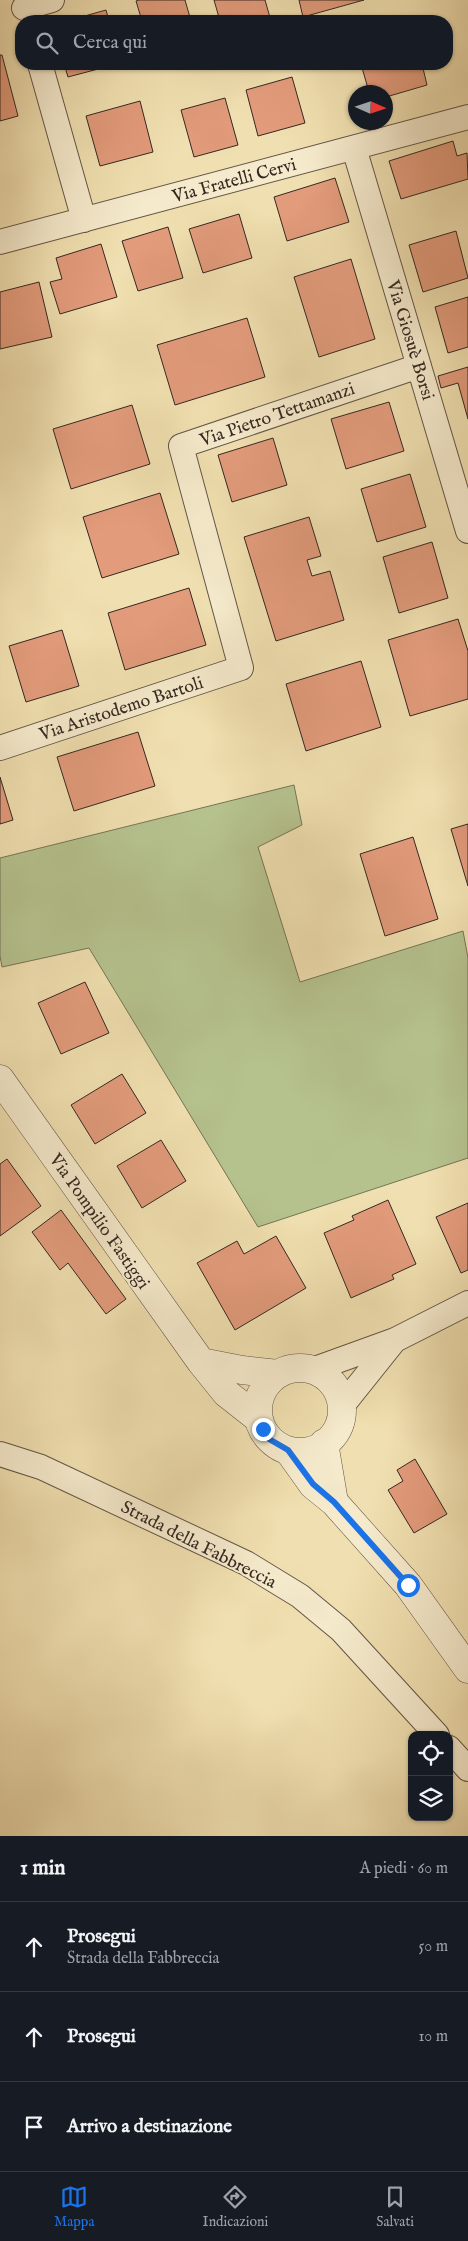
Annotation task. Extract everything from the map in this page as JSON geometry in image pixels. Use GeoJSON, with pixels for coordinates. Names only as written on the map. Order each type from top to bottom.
{"type":"FeatureCollection","features":[{"type":"Feature","properties":{"kind":"street"},"geometry":{"type":"LineString","coordinates":[[25,10],[52,0]]}},
{"type":"Feature","properties":{"kind":"street"},"geometry":{"type":"LineString","coordinates":[[42,70],[84,220]]}},
{"type":"Feature","properties":{"kind":"street","name":"Via Fratelli Cervi"},"geometry":{"type":"LineString","coordinates":[[0,242],[468,117]]}},
{"type":"Feature","properties":{"kind":"street","name":"Via Giosuè Borsi"},"geometry":{"type":"LineString","coordinates":[[354,148],[468,531]]}},
{"type":"Feature","properties":{"kind":"street","name":"Via Pietro Tettamanzi"},"geometry":{"type":"LineString","coordinates":[[241,668],[181,446],[419,366]]}},
{"type":"Feature","properties":{"kind":"street","name":"Via Aristodemo Bartoli"},"geometry":{"type":"LineString","coordinates":[[0,748],[241,668]]}},
{"type":"Feature","properties":{"kind":"street","name":"Via Pompilio Fastiggi"},"geometry":{"type":"LineString","coordinates":[[0,1080],[201,1362],[226,1392],[259,1419]]}},
{"type":"Feature","properties":{"kind":"street"},"geometry":{"type":"LineString","coordinates":[[312,1370],[395,1340],[468,1303]]}},
{"type":"Feature","properties":{"kind":"street"},"geometry":{"type":"LineString","coordinates":[[342,1406],[395,1340]]}},
{"type":"Feature","properties":{"kind":"street"},"geometry":{"type":"LineString","coordinates":[[201,1362],[242,1370],[278,1374],[300,1368],[312,1370],[332,1384],[339,1394],[342,1406],[340,1420],[334,1433],[324,1443],[313,1449],[301,1452],[288,1450],[269,1439],[259,1419],[258,1406],[261,1393],[268,1382],[278,1374]]}},
{"type":"Feature","properties":{"kind":"street"},"geometry":{"type":"LineString","coordinates":[[324,1443],[334,1502]]}},
{"type":"Feature","properties":{"kind":"street"},"geometry":{"type":"LineString","coordinates":[[288,1450],[313,1484],[334,1502],[408,1585],[468,1669]]}},
{"type":"Feature","properties":{"kind":"street","name":"Strada della Fabbreccia"},"geometry":{"type":"LineString","coordinates":[[0,1454],[42,1467],[246,1563],[300,1596],[340,1630],[433,1731]]}},
{"type":"Feature","properties":{"kind":"street"},"geometry":{"type":"LineString","coordinates":[[453,1752],[468,1769]]}},
{"type":"Feature","properties":{"kind":"green space"},"geometry":{"type":"Polygon","coordinates":[[[294,785],[302,825],[258,847],[300,982],[463,931],[468,958],[468,1158],[258,1227],[89,948],[2,967],[0,956],[0,858],[294,785]]]}},
{"type":"Feature","properties":{"kind":"building"},"geometry":{"type":"Polygon","coordinates":[[[185,0],[189,15],[140,15],[136,1],[185,0]]]}},
{"type":"Feature","properties":{"kind":"building"},"geometry":{"type":"Polygon","coordinates":[[[214,0],[265,0],[269,15],[218,15],[214,0]]]}},
{"type":"Feature","properties":{"kind":"building"},"geometry":{"type":"Polygon","coordinates":[[[299,0],[364,0],[310,15],[303,15],[299,0]]]}},
{"type":"Feature","properties":{"kind":"building"},"geometry":{"type":"Polygon","coordinates":[[[106,10],[107,15],[88,15],[106,10]]]}},
{"type":"Feature","properties":{"kind":"building"},"geometry":{"type":"Polygon","coordinates":[[[0,55],[2,55],[18,116],[0,121],[0,55]]]}},
{"type":"Feature","properties":{"kind":"building"},"geometry":{"type":"Polygon","coordinates":[[[66,70],[94,70],[68,77],[66,70]]]}},
{"type":"Feature","properties":{"kind":"building"},"geometry":{"type":"Polygon","coordinates":[[[363,70],[423,70],[427,85],[393,95],[393,85],[367,85],[363,70]]]}},
{"type":"Feature","properties":{"kind":"building"},"geometry":{"type":"Polygon","coordinates":[[[292,77],[305,123],[258,136],[246,90],[292,77]]]}},
{"type":"Feature","properties":{"kind":"building"},"geometry":{"type":"Polygon","coordinates":[[[225,98],[238,145],[194,157],[181,110],[225,98]]]}},
{"type":"Feature","properties":{"kind":"building"},"geometry":{"type":"Polygon","coordinates":[[[140,101],[153,152],[100,166],[86,116],[140,101]]]}},
{"type":"Feature","properties":{"kind":"building"},"geometry":{"type":"Polygon","coordinates":[[[453,141],[457,156],[467,153],[468,179],[401,199],[389,161],[453,141]]]}},
{"type":"Feature","properties":{"kind":"building"},"geometry":{"type":"Polygon","coordinates":[[[335,178],[349,222],[287,241],[274,197],[335,178]]]}},
{"type":"Feature","properties":{"kind":"building"},"geometry":{"type":"Polygon","coordinates":[[[239,214],[252,258],[203,273],[189,229],[239,214]]]}},
{"type":"Feature","properties":{"kind":"building"},"geometry":{"type":"Polygon","coordinates":[[[168,227],[183,278],[138,291],[122,241],[168,227]]]}},
{"type":"Feature","properties":{"kind":"building"},"geometry":{"type":"Polygon","coordinates":[[[456,231],[468,278],[423,292],[409,245],[456,231]]]}},
{"type":"Feature","properties":{"kind":"building"},"geometry":{"type":"Polygon","coordinates":[[[101,244],[117,297],[60,314],[50,282],[62,279],[56,258],[101,244]]]}},
{"type":"Feature","properties":{"kind":"building"},"geometry":{"type":"Polygon","coordinates":[[[351,259],[375,339],[319,357],[294,277],[351,259]]]}},
{"type":"Feature","properties":{"kind":"building"},"geometry":{"type":"Polygon","coordinates":[[[39,282],[52,337],[0,349],[0,292],[39,282]]]}},
{"type":"Feature","properties":{"kind":"building"},"geometry":{"type":"Polygon","coordinates":[[[468,297],[468,347],[448,353],[435,307],[468,297]]]}},
{"type":"Feature","properties":{"kind":"building"},"geometry":{"type":"Polygon","coordinates":[[[247,318],[265,377],[175,405],[157,345],[247,318]]]}},
{"type":"Feature","properties":{"kind":"building"},"geometry":{"type":"Polygon","coordinates":[[[468,367],[468,419],[458,383],[441,388],[438,376],[468,367]]]}},
{"type":"Feature","properties":{"kind":"building"},"geometry":{"type":"Polygon","coordinates":[[[389,402],[404,451],[346,469],[331,419],[389,402]]]}},
{"type":"Feature","properties":{"kind":"building"},"geometry":{"type":"Polygon","coordinates":[[[132,405],[150,464],[71,489],[53,429],[132,405]]]}},
{"type":"Feature","properties":{"kind":"building"},"geometry":{"type":"Polygon","coordinates":[[[273,438],[287,485],[232,502],[218,455],[273,438]]]}},
{"type":"Feature","properties":{"kind":"building"},"geometry":{"type":"Polygon","coordinates":[[[410,474],[426,527],[377,542],[361,489],[410,474]]]}},
{"type":"Feature","properties":{"kind":"building"},"geometry":{"type":"Polygon","coordinates":[[[160,493],[179,554],[102,578],[83,517],[160,493]]]}},
{"type":"Feature","properties":{"kind":"building"},"geometry":{"type":"Polygon","coordinates":[[[309,517],[321,556],[307,560],[312,576],[330,571],[344,620],[276,641],[244,537],[309,517]]]}},
{"type":"Feature","properties":{"kind":"building"},"geometry":{"type":"Polygon","coordinates":[[[432,542],[448,598],[399,613],[383,557],[432,542]]]}},
{"type":"Feature","properties":{"kind":"building"},"geometry":{"type":"Polygon","coordinates":[[[189,588],[206,645],[125,670],[108,613],[189,588]]]}},
{"type":"Feature","properties":{"kind":"building"},"geometry":{"type":"Polygon","coordinates":[[[458,619],[468,651],[468,699],[410,716],[388,640],[458,619]]]}},
{"type":"Feature","properties":{"kind":"building"},"geometry":{"type":"Polygon","coordinates":[[[62,630],[79,686],[26,702],[9,646],[62,630]]]}},
{"type":"Feature","properties":{"kind":"building"},"geometry":{"type":"Polygon","coordinates":[[[361,661],[381,727],[306,751],[286,684],[361,661]]]}},
{"type":"Feature","properties":{"kind":"building"},"geometry":{"type":"Polygon","coordinates":[[[138,732],[155,786],[74,811],[57,757],[138,732]]]}},
{"type":"Feature","properties":{"kind":"building"},"geometry":{"type":"Polygon","coordinates":[[[0,777],[13,820],[0,824],[0,777]]]}},
{"type":"Feature","properties":{"kind":"building"},"geometry":{"type":"Polygon","coordinates":[[[468,824],[468,886],[451,829],[468,824]]]}},
{"type":"Feature","properties":{"kind":"building"},"geometry":{"type":"Polygon","coordinates":[[[413,837],[438,919],[385,936],[360,854],[413,837]]]}},
{"type":"Feature","properties":{"kind":"building"},"geometry":{"type":"Polygon","coordinates":[[[85,982],[109,1033],[61,1054],[38,1003],[85,982]]]}},
{"type":"Feature","properties":{"kind":"building"},"geometry":{"type":"Polygon","coordinates":[[[122,1074],[146,1113],[95,1144],[71,1105],[122,1074]]]}},
{"type":"Feature","properties":{"kind":"building"},"geometry":{"type":"Polygon","coordinates":[[[161,1140],[186,1181],[142,1208],[117,1166],[161,1140]]]}},
{"type":"Feature","properties":{"kind":"building"},"geometry":{"type":"Polygon","coordinates":[[[7,1159],[41,1206],[0,1236],[0,1164],[7,1159]]]}},
{"type":"Feature","properties":{"kind":"building"},"geometry":{"type":"Polygon","coordinates":[[[388,1200],[416,1264],[392,1275],[394,1279],[351,1298],[324,1233],[354,1220],[352,1216],[388,1200]]]}},
{"type":"Feature","properties":{"kind":"building"},"geometry":{"type":"Polygon","coordinates":[[[468,1203],[468,1270],[461,1273],[436,1217],[468,1203]]]}},
{"type":"Feature","properties":{"kind":"building"},"geometry":{"type":"Polygon","coordinates":[[[61,1210],[126,1299],[106,1314],[68,1263],[60,1270],[32,1232],[61,1210]]]}},
{"type":"Feature","properties":{"kind":"building"},"geometry":{"type":"Polygon","coordinates":[[[276,1236],[306,1288],[235,1330],[197,1263],[237,1241],[244,1254],[276,1236]]]}},
{"type":"Feature","properties":{"kind":"building"},"geometry":{"type":"Polygon","coordinates":[[[415,1459],[447,1514],[414,1533],[388,1490],[403,1481],[397,1470],[415,1459]]]}},
{"type":"Feature","properties":{"kind":"route"},"geometry":{"type":"LineString","coordinates":[[263,1429],[269,1439],[278,1446],[288,1450],[313,1484],[334,1502],[408,1585]]}}]}
